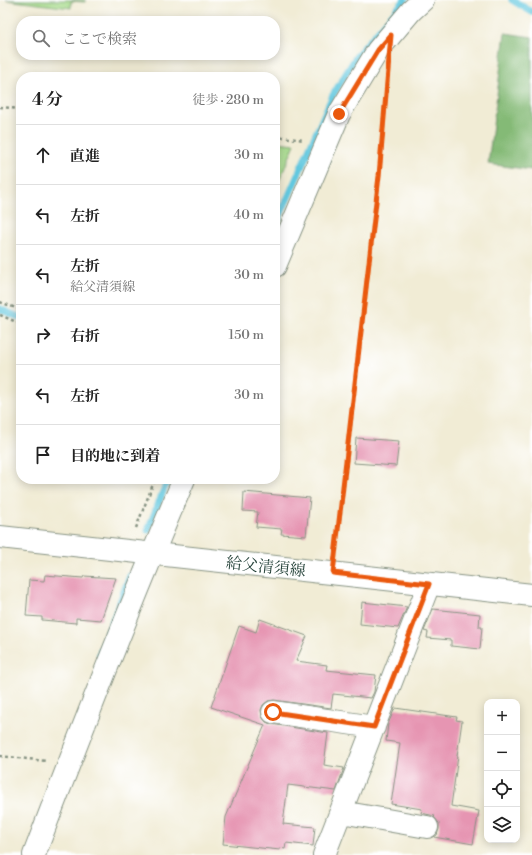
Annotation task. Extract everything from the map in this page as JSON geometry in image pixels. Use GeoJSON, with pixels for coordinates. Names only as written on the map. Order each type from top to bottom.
{"type":"FeatureCollection","features":[{"type":"Feature","properties":{"kind":"street"},"geometry":{"type":"LineString","coordinates":[[280,254],[339,114],[378,50],[411,11],[423,0]]}},
{"type":"Feature","properties":{"kind":"street"},"geometry":{"type":"LineString","coordinates":[[34,855],[182,484]]}},
{"type":"Feature","properties":{"kind":"street","name":"給父清須線"},"geometry":{"type":"LineString","coordinates":[[0,537],[532,595]]}},
{"type":"Feature","properties":{"kind":"street"},"geometry":{"type":"LineString","coordinates":[[324,855],[429,584]]}},
{"type":"Feature","properties":{"kind":"street"},"geometry":{"type":"LineString","coordinates":[[273,712],[374,727]]}},
{"type":"Feature","properties":{"kind":"street"},"geometry":{"type":"LineString","coordinates":[[341,812],[427,827]]}},
{"type":"Feature","properties":{"kind":"path"},"geometry":{"type":"LineString","coordinates":[[333,573],[379,176],[387,82]]}},
{"type":"Feature","properties":{"kind":"path"},"geometry":{"type":"LineString","coordinates":[[0,107],[16,109]]}},
{"type":"Feature","properties":{"kind":"path"},"geometry":{"type":"LineString","coordinates":[[280,137],[304,140]]}},
{"type":"Feature","properties":{"kind":"path"},"geometry":{"type":"LineString","coordinates":[[0,302],[16,308]]}},
{"type":"Feature","properties":{"kind":"path"},"geometry":{"type":"LineString","coordinates":[[0,315],[16,322]]}},
{"type":"Feature","properties":{"kind":"path"},"geometry":{"type":"LineString","coordinates":[[126,551],[153,484]]}},
{"type":"Feature","properties":{"kind":"path"},"geometry":{"type":"LineString","coordinates":[[0,756],[46,761],[68,768]]}},
{"type":"Feature","properties":{"kind":"green space"},"geometry":{"type":"Polygon","coordinates":[[[6,0],[85,0],[85,2],[71,1],[71,8],[6,0]]]}},
{"type":"Feature","properties":{"kind":"green space"},"geometry":{"type":"Polygon","coordinates":[[[505,33],[532,37],[532,170],[488,164],[505,33]]]}},
{"type":"Feature","properties":{"kind":"green space"},"geometry":{"type":"Polygon","coordinates":[[[280,142],[295,144],[280,178],[280,142]]]}},
{"type":"Feature","properties":{"kind":"building"},"geometry":{"type":"Polygon","coordinates":[[[356,438],[399,441],[396,466],[354,463],[356,438]]]}},
{"type":"Feature","properties":{"kind":"building"},"geometry":{"type":"Polygon","coordinates":[[[244,492],[310,498],[306,536],[281,534],[282,529],[256,527],[258,512],[243,511],[244,492]]]}},
{"type":"Feature","properties":{"kind":"building"},"geometry":{"type":"Polygon","coordinates":[[[45,575],[83,578],[84,576],[116,578],[101,620],[76,618],[76,623],[42,620],[42,617],[26,616],[29,580],[44,581],[45,575]]]}},
{"type":"Feature","properties":{"kind":"building"},"geometry":{"type":"Polygon","coordinates":[[[362,602],[407,607],[398,628],[360,624],[362,602]]]}},
{"type":"Feature","properties":{"kind":"building"},"geometry":{"type":"Polygon","coordinates":[[[433,609],[480,614],[479,627],[482,627],[480,649],[451,646],[451,640],[427,638],[428,632],[424,631],[433,609]]]}},
{"type":"Feature","properties":{"kind":"building"},"geometry":{"type":"Polygon","coordinates":[[[260,619],[307,636],[296,661],[327,665],[326,670],[376,675],[374,692],[371,698],[333,694],[331,708],[274,700],[268,701],[263,705],[261,710],[262,717],[266,722],[271,724],[328,733],[324,765],[344,768],[336,791],[288,785],[283,824],[315,827],[313,846],[286,843],[285,849],[280,848],[280,850],[223,844],[226,817],[265,725],[211,707],[239,626],[256,632],[260,619]]]}},
{"type":"Feature","properties":{"kind":"building"},"geometry":{"type":"Polygon","coordinates":[[[395,708],[457,717],[456,720],[462,721],[451,806],[479,811],[473,844],[434,837],[437,835],[439,829],[439,823],[434,817],[435,816],[421,813],[422,809],[391,804],[400,743],[386,741],[388,724],[395,708]]]}},
{"type":"Feature","properties":{"kind":"waterway"},"geometry":{"type":"LineString","coordinates":[[280,216],[333,95],[358,54],[405,0]]}},
{"type":"Feature","properties":{"kind":"waterway"},"geometry":{"type":"LineString","coordinates":[[512,0],[532,12]]}},
{"type":"Feature","properties":{"kind":"waterway"},"geometry":{"type":"LineString","coordinates":[[0,309],[16,316]]}},
{"type":"Feature","properties":{"kind":"waterway"},"geometry":{"type":"LineString","coordinates":[[148,530],[166,484]]}},
{"type":"Feature","properties":{"kind":"waterway"},"geometry":{"type":"LineString","coordinates":[[100,654],[130,576]]}},
{"type":"Feature","properties":{"kind":"route"},"geometry":{"type":"LineString","coordinates":[[273,712],[374,727],[429,584],[333,573],[379,176],[391,35],[378,50],[339,114]]}}]}
